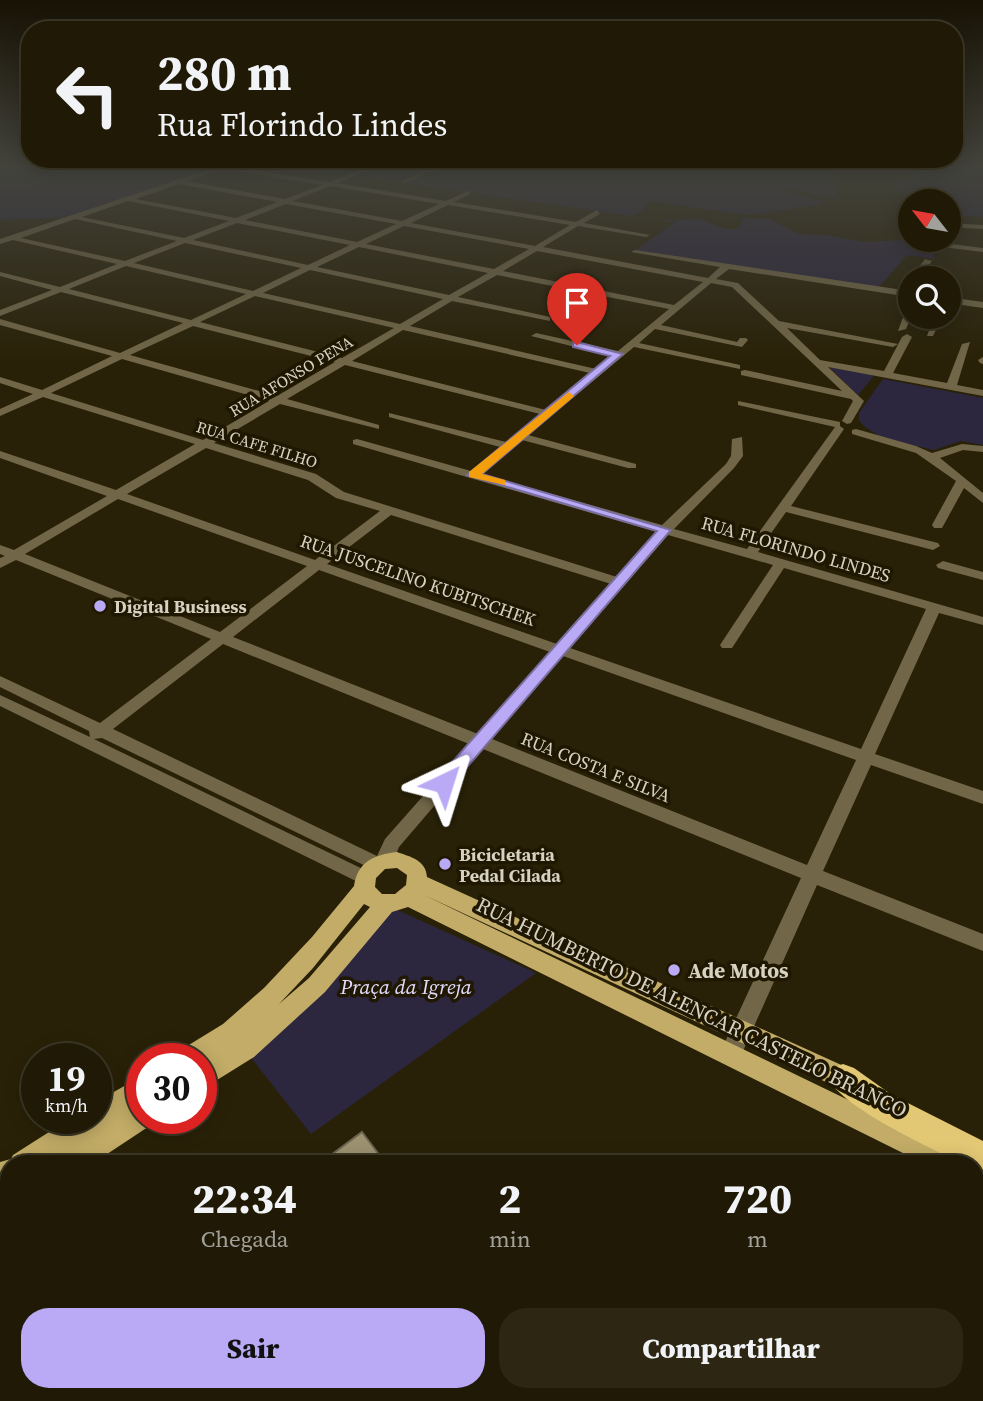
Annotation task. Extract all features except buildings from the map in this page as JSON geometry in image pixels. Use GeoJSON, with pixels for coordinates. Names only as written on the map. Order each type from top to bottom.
{"type":"FeatureCollection","features":[{"type":"Feature","properties":{"kind":"highway"},"geometry":{"type":"LineString","coordinates":[[843,1078],[881,1105],[979,1155]]}},
{"type":"Feature","properties":{"kind":"main road"},"geometry":{"type":"LineString","coordinates":[[212,1043],[235,1028],[265,1018],[317,985],[404,894],[416,872],[409,864],[397,860],[372,873],[322,943],[281,989],[265,1018],[245,1049],[217,1067]]}},
{"type":"Feature","properties":{"kind":"main road"},"geometry":{"type":"LineString","coordinates":[[372,873],[374,900],[404,894]]}},
{"type":"Feature","properties":{"kind":"main road","name":"RUA HUMBERTO DE ALENCAR CASTELO BRANCO"},"geometry":{"type":"LineString","coordinates":[[404,894],[742,1029],[983,1143]]}},
{"type":"Feature","properties":{"kind":"main road","name":"RUA HUMBERTO DE ALENCAR CASTELO BRANCO"},"geometry":{"type":"LineString","coordinates":[[404,894],[935,1155]]}},
{"type":"Feature","properties":{"kind":"main road"},"geometry":{"type":"LineString","coordinates":[[79,1155],[126,1118]]}},
{"type":"Feature","properties":{"kind":"main road"},"geometry":{"type":"LineString","coordinates":[[36,1155],[70,1134]]}},
{"type":"Feature","properties":{"kind":"street"},"geometry":{"type":"LineString","coordinates":[[0,242],[35,230]]}},
{"type":"Feature","properties":{"kind":"street"},"geometry":{"type":"LineString","coordinates":[[136,230],[547,319]]}},
{"type":"Feature","properties":{"kind":"street"},"geometry":{"type":"LineString","coordinates":[[0,313],[211,230]]}},
{"type":"Feature","properties":{"kind":"street"},"geometry":{"type":"LineString","coordinates":[[288,230],[677,308]]}},
{"type":"Feature","properties":{"kind":"street"},"geometry":{"type":"LineString","coordinates":[[0,413],[390,230]]}},
{"type":"Feature","properties":{"kind":"street"},"geometry":{"type":"LineString","coordinates":[[438,230],[732,284],[741,289],[856,399]]}},
{"type":"Feature","properties":{"kind":"street","name":"RUA AFONSO PENA"},"geometry":{"type":"LineString","coordinates":[[5,556],[117,496],[567,230]]}},
{"type":"Feature","properties":{"kind":"street"},"geometry":{"type":"LineString","coordinates":[[617,230],[646,235]]}},
{"type":"Feature","properties":{"kind":"street"},"geometry":{"type":"LineString","coordinates":[[13,238],[597,372]]}},
{"type":"Feature","properties":{"kind":"street"},"geometry":{"type":"LineString","coordinates":[[961,247],[983,250]]}},
{"type":"Feature","properties":{"kind":"street"},"geometry":{"type":"LineString","coordinates":[[635,252],[898,290]]}},
{"type":"Feature","properties":{"kind":"street"},"geometry":{"type":"LineString","coordinates":[[924,266],[928,261]]}},
{"type":"Feature","properties":{"kind":"street"},"geometry":{"type":"LineString","coordinates":[[473,475],[727,266]]}},
{"type":"Feature","properties":{"kind":"street"},"geometry":{"type":"LineString","coordinates":[[0,274],[547,413]]}},
{"type":"Feature","properties":{"kind":"street"},"geometry":{"type":"LineString","coordinates":[[961,302],[983,305]]}},
{"type":"Feature","properties":{"kind":"street"},"geometry":{"type":"LineString","coordinates":[[0,322],[375,427]]}},
{"type":"Feature","properties":{"kind":"street"},"geometry":{"type":"LineString","coordinates":[[778,324],[893,344]]}},
{"type":"Feature","properties":{"kind":"street"},"geometry":{"type":"LineString","coordinates":[[652,326],[739,345],[743,340]]}},
{"type":"Feature","properties":{"kind":"street"},"geometry":{"type":"LineString","coordinates":[[887,375],[905,329]]}},
{"type":"Feature","properties":{"kind":"street"},"geometry":{"type":"LineString","coordinates":[[930,334],[932,329]]}},
{"type":"Feature","properties":{"kind":"street"},"geometry":{"type":"LineString","coordinates":[[536,336],[618,354]]}},
{"type":"Feature","properties":{"kind":"street"},"geometry":{"type":"LineString","coordinates":[[631,344],[856,399]]}},
{"type":"Feature","properties":{"kind":"street"},"geometry":{"type":"LineString","coordinates":[[951,387],[967,344]]}},
{"type":"Feature","properties":{"kind":"street"},"geometry":{"type":"LineString","coordinates":[[818,362],[983,393]]}},
{"type":"Feature","properties":{"kind":"street","name":"RUA CAFE FILHO"},"geometry":{"type":"LineString","coordinates":[[0,380],[312,477],[340,495],[620,582]]}},
{"type":"Feature","properties":{"kind":"street"},"geometry":{"type":"LineString","coordinates":[[750,554],[841,425],[856,399]]}},
{"type":"Feature","properties":{"kind":"street"},"geometry":{"type":"LineString","coordinates":[[742,403],[841,425],[874,439],[918,450],[931,457],[983,499]]}},
{"type":"Feature","properties":{"kind":"street"},"geometry":{"type":"LineString","coordinates":[[393,415],[508,446]]}},
{"type":"Feature","properties":{"kind":"street"},"geometry":{"type":"LineString","coordinates":[[520,436],[632,466]]}},
{"type":"Feature","properties":{"kind":"street"},"geometry":{"type":"LineString","coordinates":[[372,873],[391,844],[665,530],[730,466],[737,456],[738,439]]}},
{"type":"Feature","properties":{"kind":"street","name":"RUA FLORINDO LINDES"},"geometry":{"type":"LineString","coordinates":[[357,442],[983,621]]}},
{"type":"Feature","properties":{"kind":"street"},"geometry":{"type":"LineString","coordinates":[[931,457],[962,447],[983,449]]}},
{"type":"Feature","properties":{"kind":"street","name":"RUA JUSCELINO KUBITSCHEK"},"geometry":{"type":"LineString","coordinates":[[0,454],[983,797]]}},
{"type":"Feature","properties":{"kind":"street"},"geometry":{"type":"LineString","coordinates":[[938,525],[961,482]]}},
{"type":"Feature","properties":{"kind":"street"},"geometry":{"type":"LineString","coordinates":[[782,507],[933,546]]}},
{"type":"Feature","properties":{"kind":"street"},"geometry":{"type":"LineString","coordinates":[[85,743],[389,510]]}},
{"type":"Feature","properties":{"kind":"street","name":"RUA COSTA E SILVA"},"geometry":{"type":"LineString","coordinates":[[5,556],[222,638],[983,943]]}},
{"type":"Feature","properties":{"kind":"street"},"geometry":{"type":"LineString","coordinates":[[727,645],[781,563]]}},
{"type":"Feature","properties":{"kind":"street"},"geometry":{"type":"LineString","coordinates":[[943,565],[983,576]]}},
{"type":"Feature","properties":{"kind":"street"},"geometry":{"type":"LineString","coordinates":[[732,1053],[934,607]]}},
{"type":"Feature","properties":{"kind":"street"},"geometry":{"type":"LineString","coordinates":[[0,681],[102,730],[372,873]]}},
{"type":"Feature","properties":{"kind":"street"},"geometry":{"type":"LineString","coordinates":[[0,700],[85,743],[372,873]]}},
{"type":"Feature","properties":{"kind":"green space"},"geometry":{"type":"Polygon","coordinates":[[[663,230],[792,230],[799,234],[827,235],[864,242],[898,240],[898,252],[933,252],[935,259],[907,255],[879,287],[636,250],[663,230]]]}},
{"type":"Feature","properties":{"kind":"green space"},"geometry":{"type":"Polygon","coordinates":[[[829,367],[872,375],[873,377],[858,395],[829,367]]]}},
{"type":"Feature","properties":{"kind":"green space"},"geometry":{"type":"Polygon","coordinates":[[[883,379],[983,398],[983,445],[961,441],[934,450],[882,438],[864,426],[859,420],[859,413],[883,379]]]}},
{"type":"Feature","properties":{"kind":"green space","name":"Praça da Igreja"},"geometry":{"type":"Polygon","coordinates":[[[391,907],[536,973],[311,1134],[245,1050],[391,907]]]}},
{"type":"Feature","properties":{"kind":"slow traffic"},"geometry":{"type":"LineString","coordinates":[[501,483],[473,475],[569,396]]}},
{"type":"Feature","properties":{"kind":"place","name":"Digital Business"},"geometry":{"type":"Point","coordinates":[100,606]}},
{"type":"Feature","properties":{"kind":"place","name":"Bicicletaria Pedal Cilada"},"geometry":{"type":"Point","coordinates":[445,864]}},
{"type":"Feature","properties":{"kind":"place","name":"Ade Motos"},"geometry":{"type":"Point","coordinates":[674,970]}},
{"type":"Feature","properties":{"kind":"route"},"geometry":{"type":"LineString","coordinates":[[444,783],[665,530],[473,475],[618,354],[577,345]]}}]}
